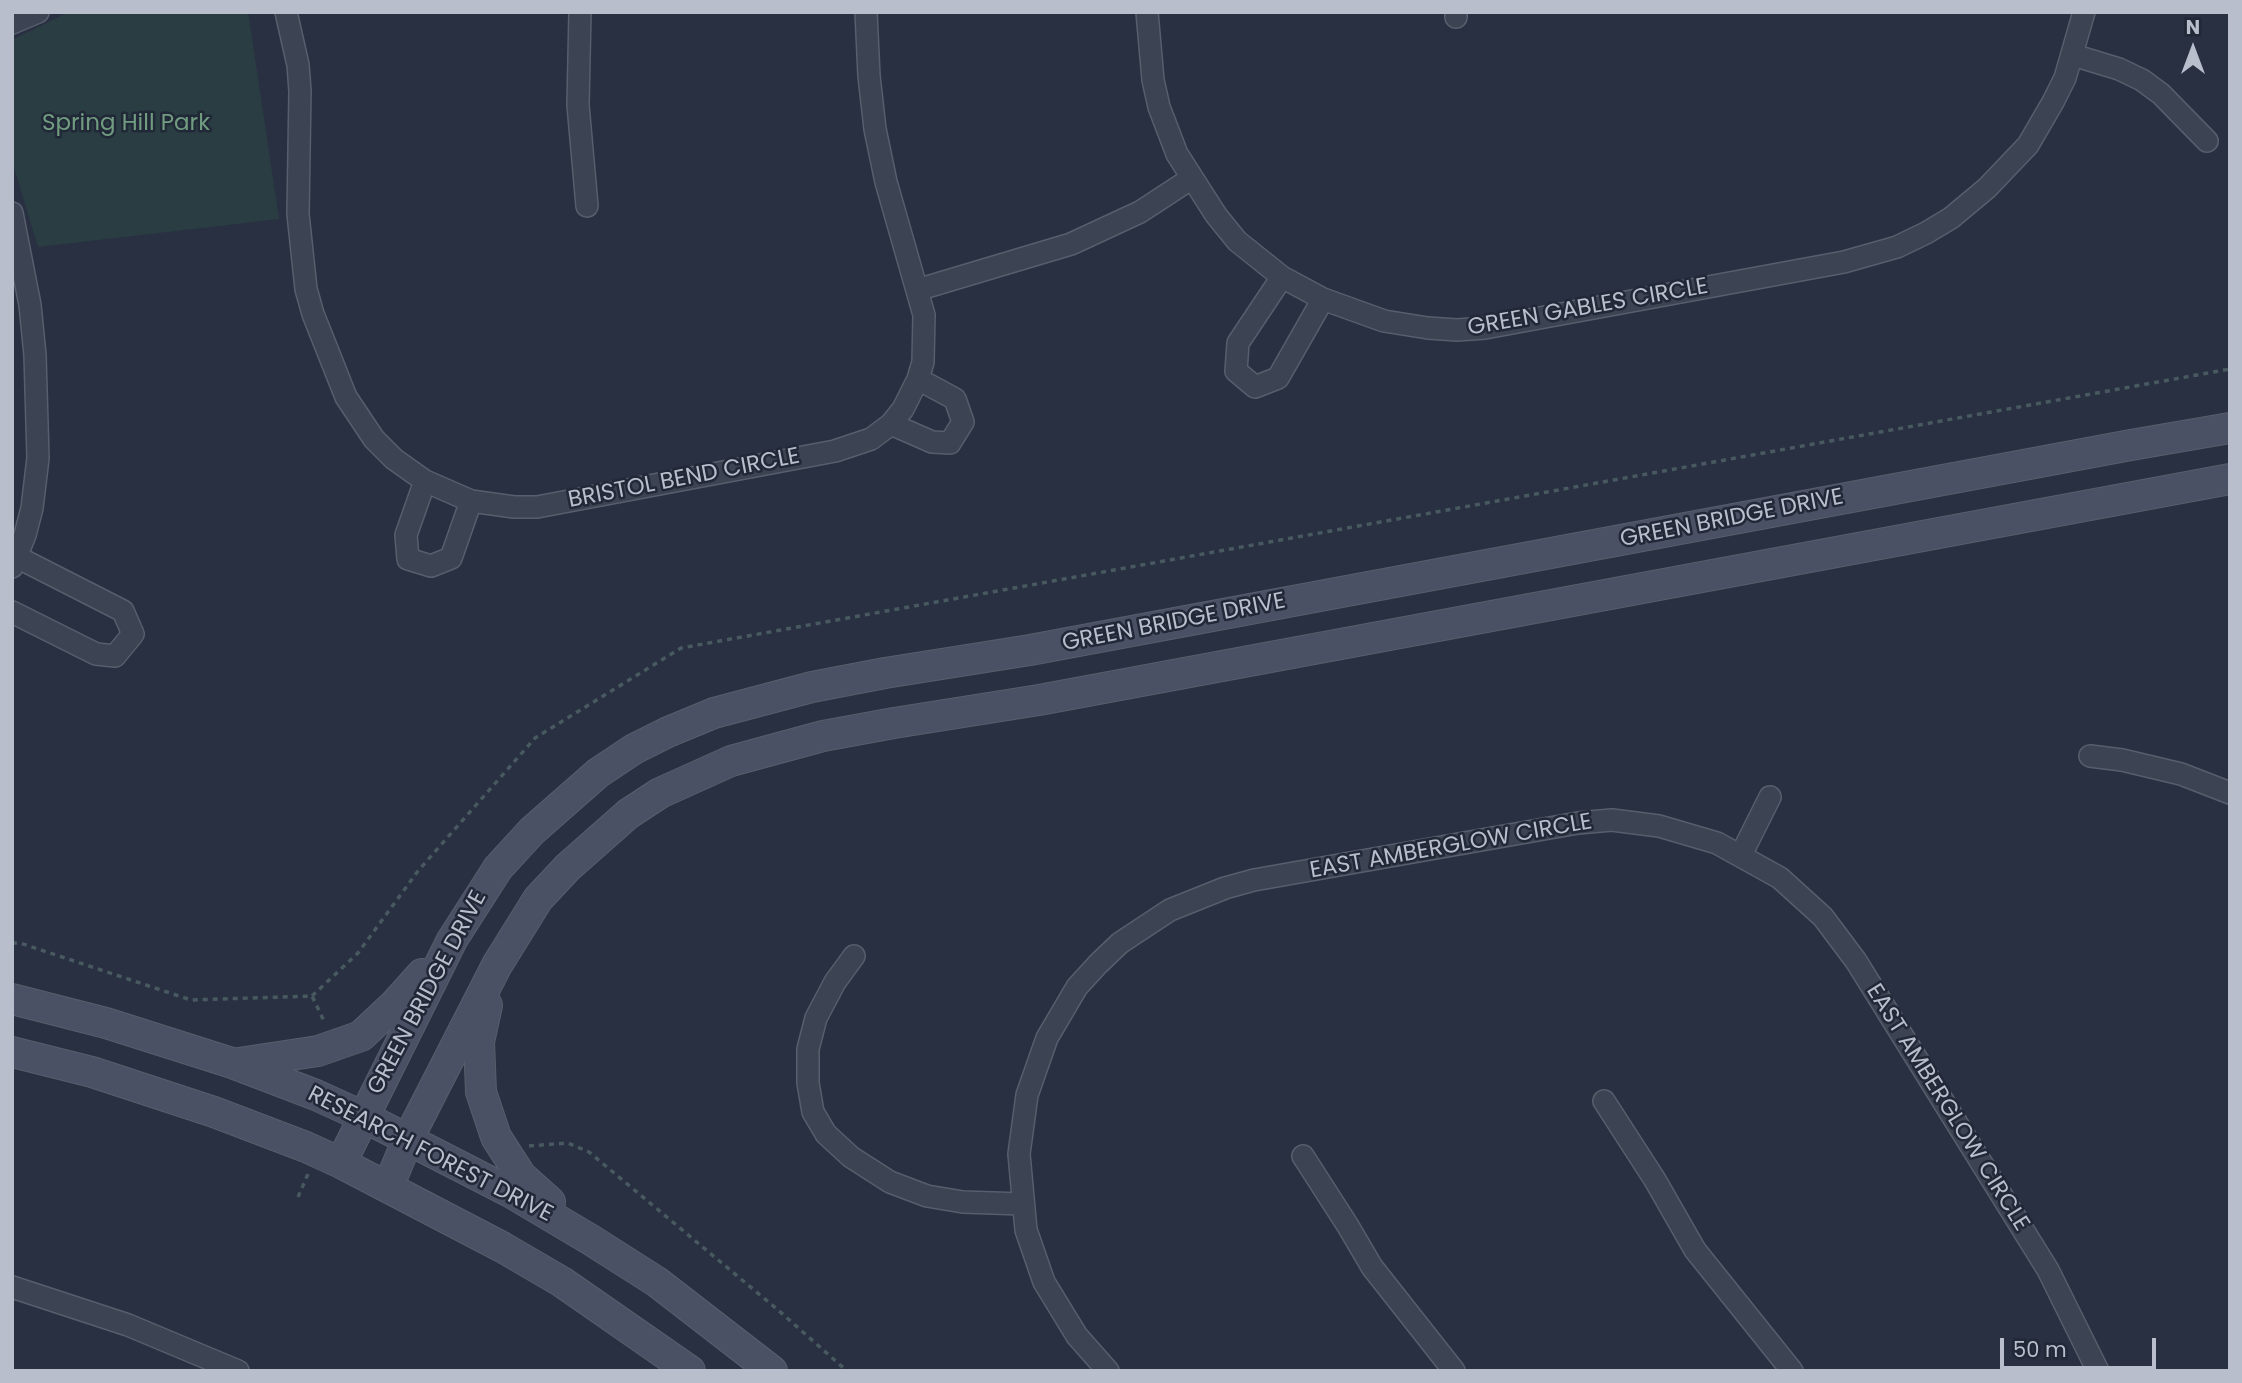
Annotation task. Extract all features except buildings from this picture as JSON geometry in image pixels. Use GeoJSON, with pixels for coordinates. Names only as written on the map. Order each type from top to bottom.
{"type":"FeatureCollection","features":[{"type":"Feature","properties":{"kind":"main road","name":"GREEN BRIDGE DRIVE"},"geometry":{"type":"LineString","coordinates":[[341,1163],[362,1116],[452,940],[498,868],[532,831],[598,773],[634,749],[714,713],[762,699],[885,673],[1030,650],[2230,428]]}},
{"type":"Feature","properties":{"kind":"main road","name":"GREEN BRIDGE DRIVE"},"geometry":{"type":"LineString","coordinates":[[388,1187],[408,1139],[497,965],[538,899],[568,867],[628,814],[689,778],[731,761],[776,748],[894,723],[1053,697],[2230,479]]}},
{"type":"Feature","properties":{"kind":"main road"},"geometry":{"type":"LineString","coordinates":[[232,1063],[318,1051],[361,1036],[395,1004],[452,940]]}},
{"type":"Feature","properties":{"kind":"main road"},"geometry":{"type":"LineString","coordinates":[[497,965],[479,1042],[481,1092],[496,1137],[521,1175],[591,1240]]}},
{"type":"Feature","properties":{"kind":"main road","name":"RESEARCH FOREST DRIVE"},"geometry":{"type":"LineString","coordinates":[[12,999],[106,1023],[232,1063],[362,1116],[512,1193],[591,1240],[657,1282],[770,1370]]}},
{"type":"Feature","properties":{"kind":"main road","name":"RESEARCH FOREST DRIVE"},"geometry":{"type":"LineString","coordinates":[[12,1052],[92,1072],[214,1112],[341,1163],[502,1247],[562,1282],[690,1371]]}},
{"type":"Feature","properties":{"kind":"street"},"geometry":{"type":"LineString","coordinates":[[12,23],[38,12]]}},
{"type":"Feature","properties":{"kind":"street","name":"BRISTOL BEND CIRCLE"},"geometry":{"type":"LineString","coordinates":[[286,12],[298,65],[300,91],[299,240],[306,289],[313,314],[346,397],[374,439],[394,459],[425,481],[471,501],[514,507],[537,507],[835,451],[871,439],[891,424],[903,409],[923,362],[926,339],[924,315],[886,182],[876,130],[869,76],[866,12]]}},
{"type":"Feature","properties":{"kind":"street"},"geometry":{"type":"LineString","coordinates":[[580,12],[578,105],[587,206]]}},
{"type":"Feature","properties":{"kind":"street","name":"GREEN GABLES CIRCLE"},"geometry":{"type":"LineString","coordinates":[[1147,12],[1153,79],[1159,107],[1177,154],[1216,215],[1237,240],[1282,277],[1323,299],[1384,321],[1457,330],[1485,328],[1844,262],[1897,247],[1926,233],[1951,218],[1987,188],[2009,167],[2040,126],[2065,78],[2084,12]]}},
{"type":"Feature","properties":{"kind":"street"},"geometry":{"type":"LineString","coordinates":[[2073,55],[2142,79],[2161,94],[2207,141]]}},
{"type":"Feature","properties":{"kind":"street"},"geometry":{"type":"LineString","coordinates":[[917,290],[1071,244],[1140,212],[1192,178]]}},
{"type":"Feature","properties":{"kind":"street"},"geometry":{"type":"LineString","coordinates":[[12,213],[31,317],[36,364],[38,445],[37,482],[25,535],[15,562],[123,611],[133,634],[116,656],[96,654],[12,612]]}},
{"type":"Feature","properties":{"kind":"street"},"geometry":{"type":"LineString","coordinates":[[1282,277],[1238,343],[1236,371],[1255,387],[1278,377],[1323,299]]}},
{"type":"Feature","properties":{"kind":"street"},"geometry":{"type":"LineString","coordinates":[[891,424],[932,442],[950,443],[957,432],[963,422],[955,399],[918,379]]}},
{"type":"Feature","properties":{"kind":"street"},"geometry":{"type":"LineString","coordinates":[[425,481],[406,535],[408,559],[431,566],[451,558],[471,501]]}},
{"type":"Feature","properties":{"kind":"street"},"geometry":{"type":"LineString","coordinates":[[2090,756],[2122,760],[2182,774],[2230,793]]}},
{"type":"Feature","properties":{"kind":"street"},"geometry":{"type":"LineString","coordinates":[[1741,855],[1770,797]]}},
{"type":"Feature","properties":{"kind":"street","name":"EAST AMBERGLOW CIRCLE"},"geometry":{"type":"LineString","coordinates":[[1108,1371],[1077,1336],[1044,1282],[1026,1230],[1019,1154],[1022,1125],[1035,1067],[1047,1038],[1077,987],[1098,964],[1120,943],[1170,910],[1196,898],[1254,880],[1578,823],[1612,820],[1689,833],[1741,855],[1780,878],[1809,903],[1839,936],[2048,1269],[2098,1371]]}},
{"type":"Feature","properties":{"kind":"street"},"geometry":{"type":"LineString","coordinates":[[854,956],[835,982],[816,1018],[808,1049],[808,1083],[813,1112],[826,1134],[851,1157],[890,1182],[927,1196],[963,1202],[1022,1204]]}},
{"type":"Feature","properties":{"kind":"street"},"geometry":{"type":"LineString","coordinates":[[1604,1101],[1655,1180],[1695,1250],[1792,1371]]}},
{"type":"Feature","properties":{"kind":"street"},"geometry":{"type":"LineString","coordinates":[[1303,1156],[1372,1268],[1454,1371]]}},
{"type":"Feature","properties":{"kind":"street"},"geometry":{"type":"LineString","coordinates":[[12,1287],[35,1292],[128,1325],[238,1371]]}},
{"type":"Feature","properties":{"kind":"path"},"geometry":{"type":"LineString","coordinates":[[312,996],[358,953],[418,871],[535,738],[681,648],[2230,369]]}},
{"type":"Feature","properties":{"kind":"green space","name":"Spring Hill Park"},"geometry":{"type":"Polygon","coordinates":[[[69,12],[248,12],[279,219],[38,247],[12,161],[12,40],[69,12]]]}}]}
